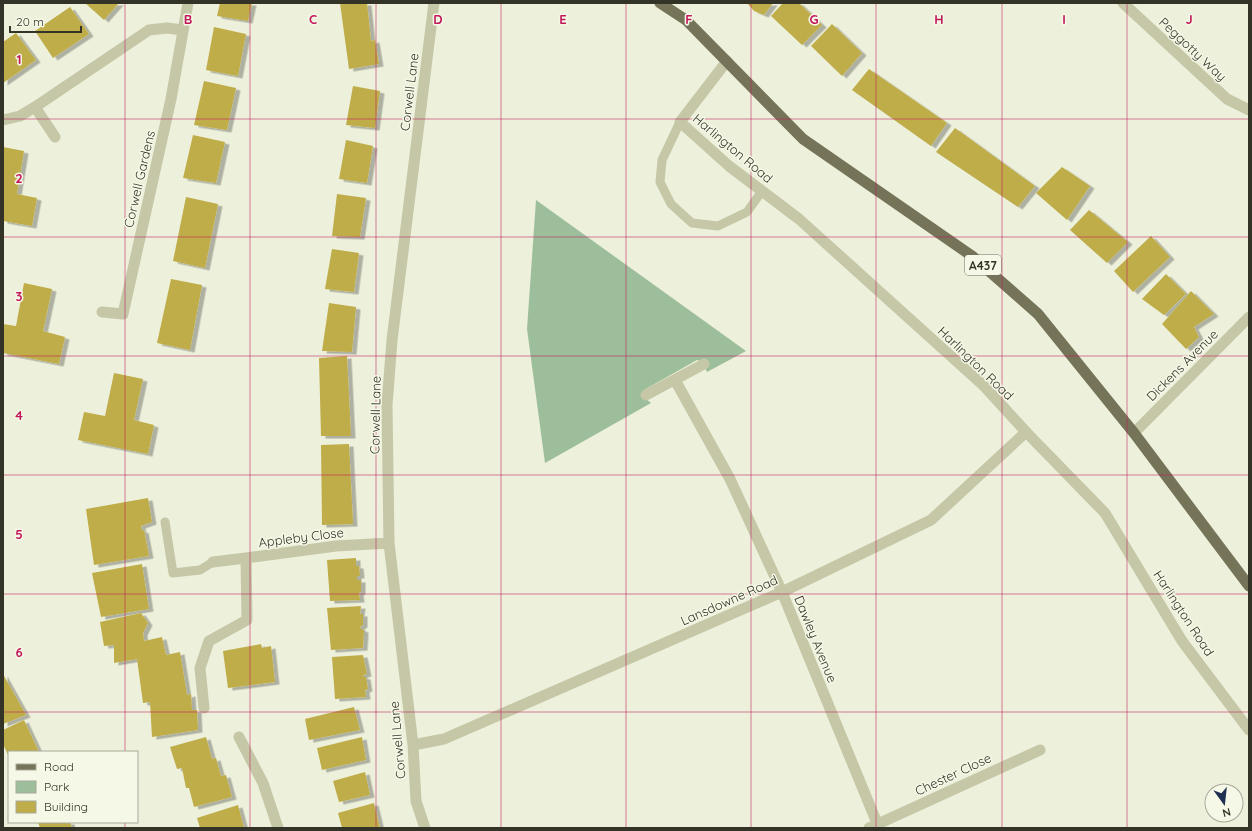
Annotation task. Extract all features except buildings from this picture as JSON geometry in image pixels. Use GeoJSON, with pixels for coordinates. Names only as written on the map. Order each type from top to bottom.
{"type":"FeatureCollection","features":[{"type":"Feature","properties":{"kind":"main road","name":"A437"},"geometry":{"type":"LineString","coordinates":[[660,3],[686,20],[804,139],[972,256],[1038,314],[1134,433],[1249,586]]}},
{"type":"Feature","properties":{"kind":"street","name":"Corwell Gardens"},"geometry":{"type":"LineString","coordinates":[[102,312],[123,314],[171,99],[182,30],[188,3]]}},
{"type":"Feature","properties":{"kind":"street","name":"Corwell Lane"},"geometry":{"type":"LineString","coordinates":[[425,828],[416,801],[413,745],[389,542],[387,405],[391,354],[434,3]]}},
{"type":"Feature","properties":{"kind":"street","name":"Peggotty Way"},"geometry":{"type":"LineString","coordinates":[[1122,3],[1227,99],[1249,110]]}},
{"type":"Feature","properties":{"kind":"street"},"geometry":{"type":"LineString","coordinates":[[3,120],[20,116],[35,107],[149,30],[167,28],[182,30]]}},
{"type":"Feature","properties":{"kind":"street","name":"Harlington Road"},"geometry":{"type":"LineString","coordinates":[[727,61],[680,122],[729,166],[799,219],[984,386],[1026,432],[1105,513],[1182,641],[1249,730]]}},
{"type":"Feature","properties":{"kind":"street"},"geometry":{"type":"LineString","coordinates":[[35,107],[55,137]]}},
{"type":"Feature","properties":{"kind":"street","name":"Dickens Avenue"},"geometry":{"type":"LineString","coordinates":[[1134,433],[1249,317]]}},
{"type":"Feature","properties":{"kind":"street"},"geometry":{"type":"LineString","coordinates":[[646,395],[704,364]]}},
{"type":"Feature","properties":{"kind":"street","name":"Dawley Avenue"},"geometry":{"type":"LineString","coordinates":[[675,380],[730,479],[782,592],[875,827]]}},
{"type":"Feature","properties":{"kind":"street","name":"Lansdowne Road"},"geometry":{"type":"LineString","coordinates":[[413,745],[444,739],[782,592],[931,520],[1026,432]]}},
{"type":"Feature","properties":{"kind":"street","name":"Appleby Close"},"geometry":{"type":"LineString","coordinates":[[204,708],[200,668],[209,640],[247,620],[246,558],[336,546],[389,542]]}},
{"type":"Feature","properties":{"kind":"street"},"geometry":{"type":"LineString","coordinates":[[213,562],[246,558]]}},
{"type":"Feature","properties":{"kind":"street"},"geometry":{"type":"LineString","coordinates":[[239,737],[263,783],[278,828]]}},
{"type":"Feature","properties":{"kind":"street","name":"Chester Close"},"geometry":{"type":"LineString","coordinates":[[875,827],[1040,750]]}},
{"type":"Feature","properties":{"kind":"lane"},"geometry":{"type":"LineString","coordinates":[[680,122],[662,160],[660,182],[671,204],[692,223],[718,226],[747,212],[762,191]]}},
{"type":"Feature","properties":{"kind":"lane"},"geometry":{"type":"LineString","coordinates":[[165,522],[174,573],[200,570],[213,562]]}},
{"type":"Feature","properties":{"kind":"green space"},"geometry":{"type":"Polygon","coordinates":[[[536,200],[746,351],[707,372],[703,363],[697,360],[644,390],[643,392],[645,398],[651,403],[545,463],[527,329],[536,200]]]}}]}
